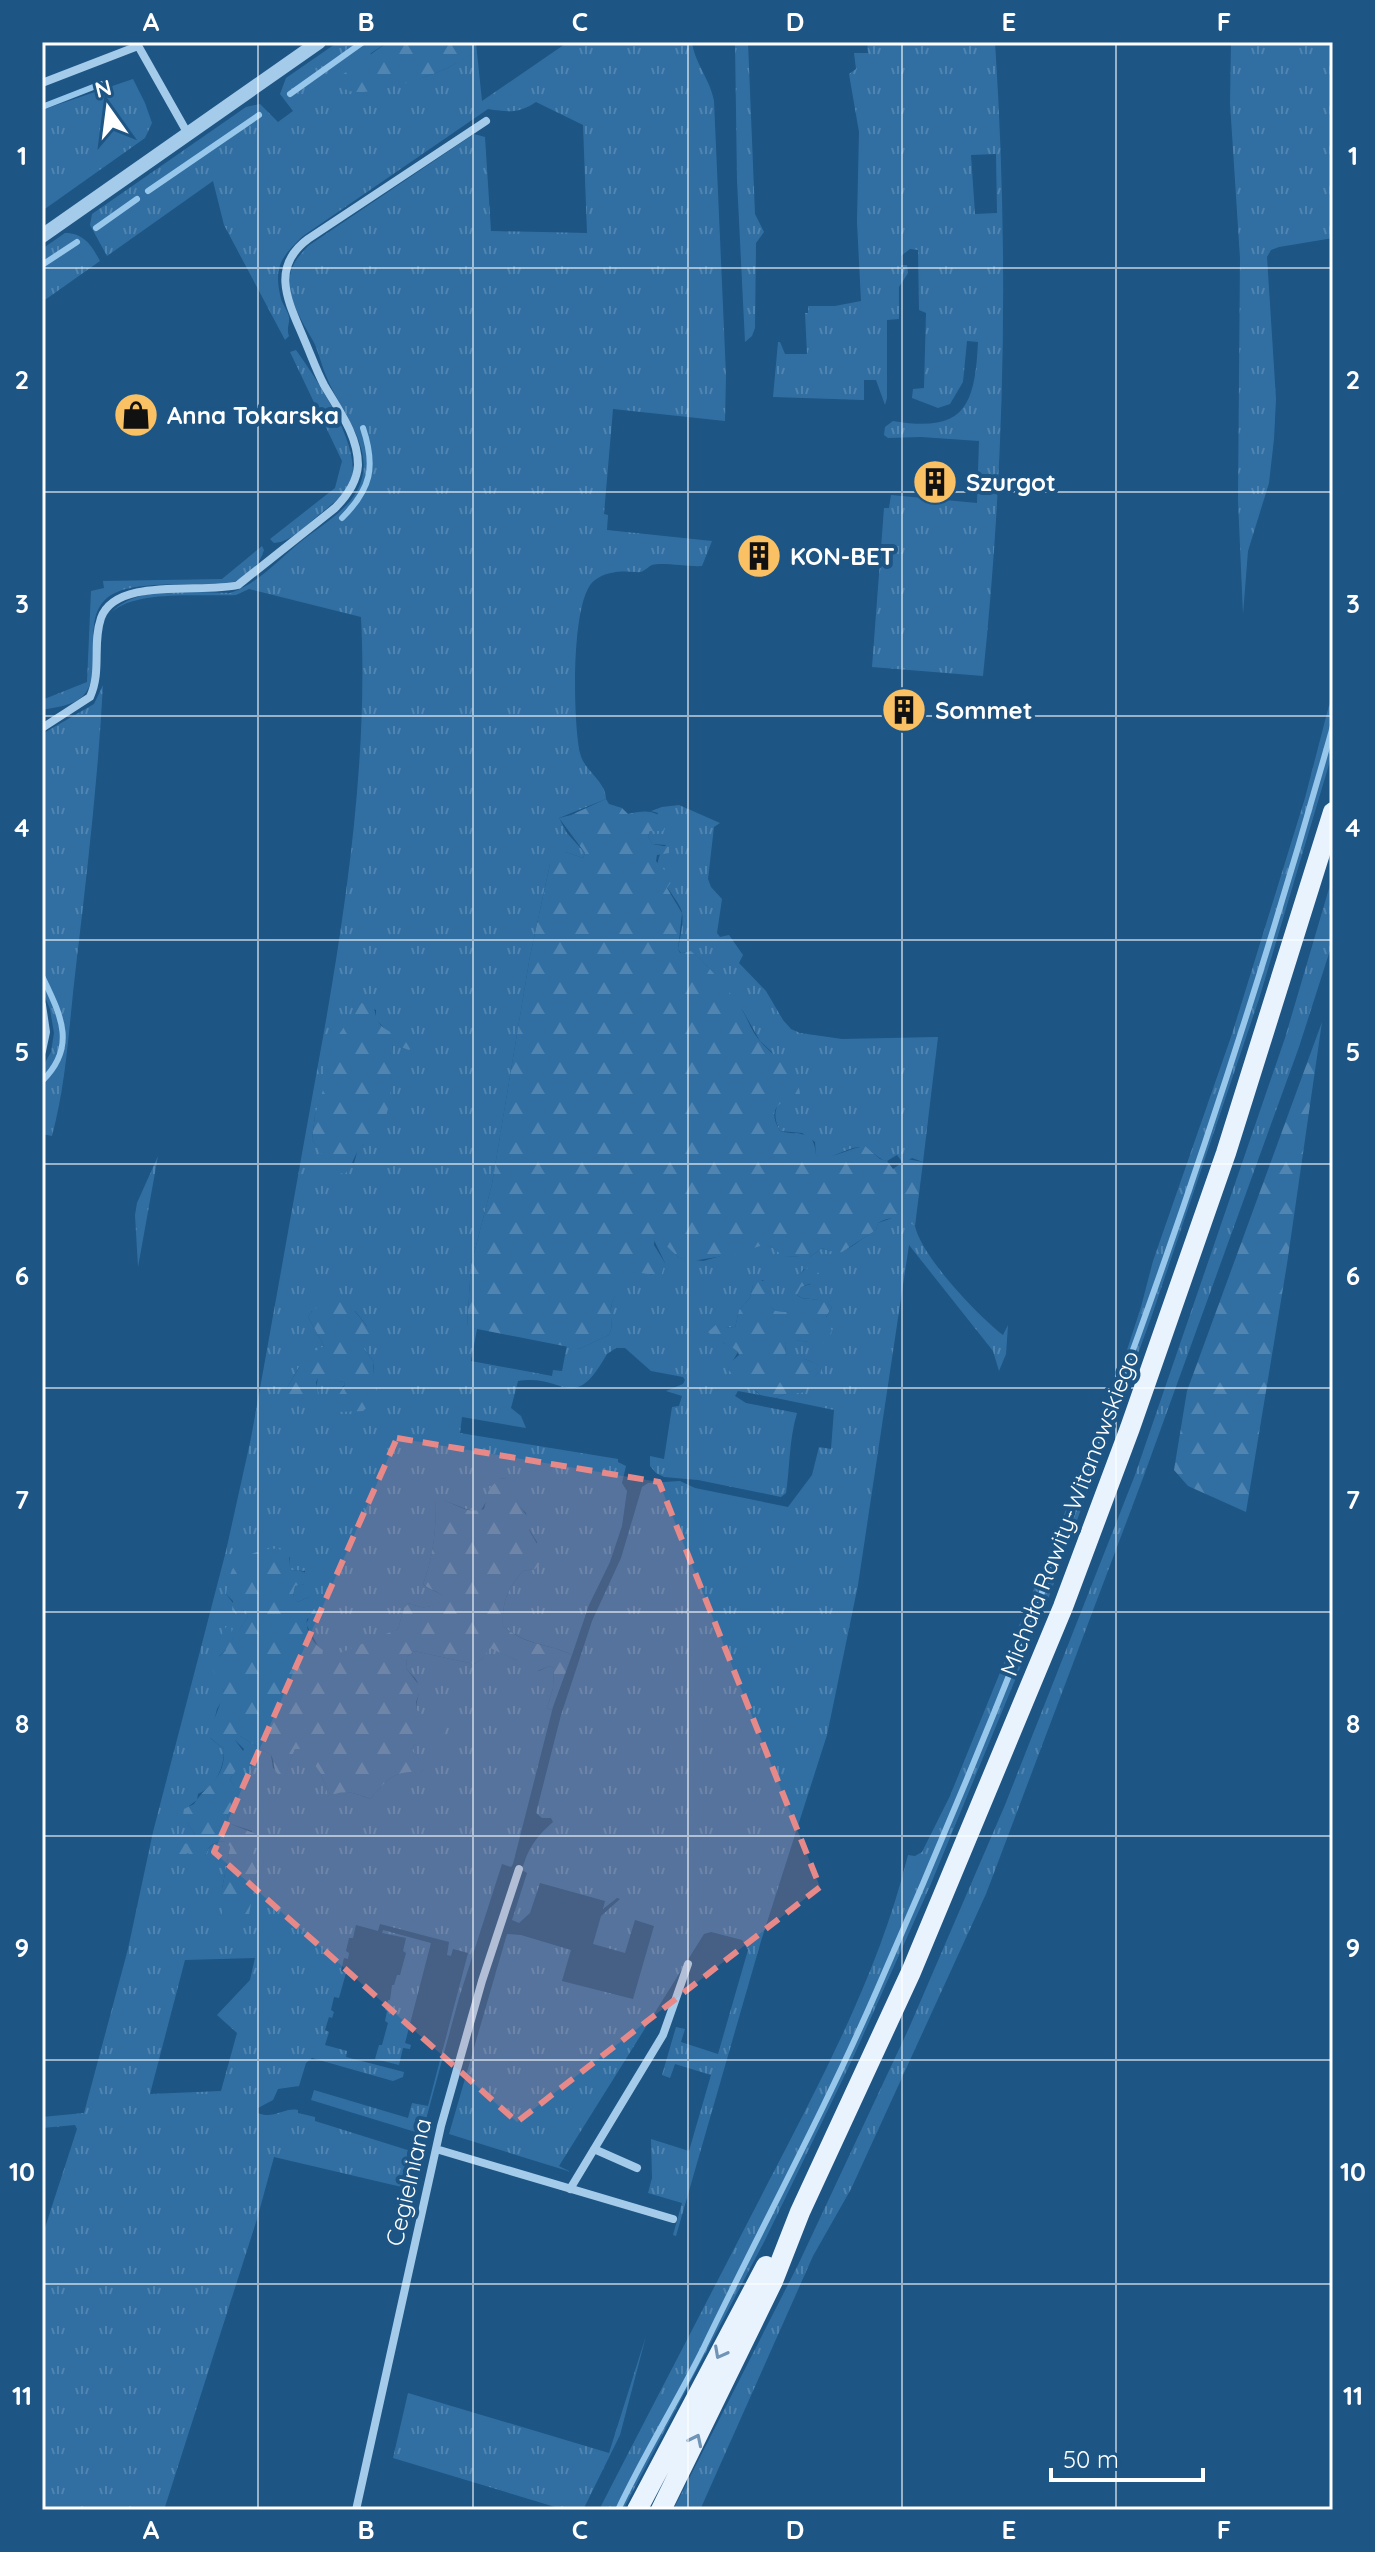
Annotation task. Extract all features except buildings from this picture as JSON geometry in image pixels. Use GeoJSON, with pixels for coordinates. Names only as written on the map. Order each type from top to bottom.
{"type":"FeatureCollection","features":[{"type":"Feature","properties":{"kind":"main road","name":"Michała Rawity-Witanowskiego"},"geometry":{"type":"LineString","coordinates":[[661,2510],[773,2281],[800,2212],[930,1928],[1026,1700],[1098,1516],[1226,1153],[1333,812]]}},
{"type":"Feature","properties":{"kind":"main road","name":"Michała Rawity-Witanowskiego"},"geometry":{"type":"LineString","coordinates":[[637,2510],[760,2277],[800,2212]]}},
{"type":"Feature","properties":{"kind":"street"},"geometry":{"type":"LineString","coordinates":[[42,236],[319,42]]}},
{"type":"Feature","properties":{"kind":"street"},"geometry":{"type":"LineString","coordinates":[[42,83],[137,44],[188,134]]}},
{"type":"Feature","properties":{"kind":"street"},"geometry":{"type":"LineString","coordinates":[[42,728],[90,697],[97,672],[98,629],[107,607],[114,601],[154,590],[222,589],[248,579],[349,493],[358,464],[352,437],[314,366],[288,302],[285,285],[288,265],[299,246],[486,121]]}},
{"type":"Feature","properties":{"kind":"street"},"geometry":{"type":"LineString","coordinates":[[42,1005],[46,1032],[42,1051]]}},
{"type":"Feature","properties":{"kind":"street","name":"Cegielniana"},"geometry":{"type":"LineString","coordinates":[[356,2510],[436,2149],[482,1981],[519,1869]]}},
{"type":"Feature","properties":{"kind":"street"},"geometry":{"type":"LineString","coordinates":[[570,2189],[663,2035],[688,1964]]}},
{"type":"Feature","properties":{"kind":"street"},"geometry":{"type":"LineString","coordinates":[[436,2149],[673,2219]]}},
{"type":"Feature","properties":{"kind":"street"},"geometry":{"type":"LineString","coordinates":[[594,2149],[637,2168]]}},
{"type":"Feature","properties":{"kind":"highlighted area"},"geometry":{"type":"Polygon","coordinates":[[[397,1438],[659,1482],[820,1887],[517,2122],[214,1852],[397,1438]]]}},
{"type":"Feature","properties":{"kind":"green space"},"geometry":{"type":"Polygon","coordinates":[[[338,42],[388,42],[371,53],[357,92],[422,78],[477,53],[482,101],[568,42],[692,42],[714,101],[726,375],[725,421],[613,409],[604,514],[608,515],[607,530],[712,541],[702,566],[656,564],[641,572],[615,572],[600,577],[587,591],[581,610],[575,690],[578,738],[582,759],[602,787],[606,799],[559,818],[567,833],[585,853],[583,858],[566,852],[550,864],[530,956],[492,1184],[471,1265],[467,1326],[477,1329],[471,1361],[552,1376],[553,1370],[562,1371],[567,1345],[579,1349],[609,1335],[613,1300],[626,1278],[636,1271],[652,1275],[665,1263],[653,1238],[655,1234],[679,1258],[703,1261],[760,1245],[772,1247],[784,1256],[810,1257],[822,1248],[844,1250],[876,1230],[878,1223],[898,1216],[915,1226],[919,1239],[939,1269],[980,1314],[1003,1335],[1008,1325],[1006,1354],[999,1371],[993,1351],[909,1245],[858,1585],[827,1735],[761,1941],[676,2236],[673,2235],[682,2203],[648,2193],[652,2178],[651,2139],[689,2151],[711,2075],[675,2064],[670,2078],[662,2075],[676,2027],[685,2029],[681,2042],[718,2054],[748,1950],[742,1940],[711,1932],[704,1934],[559,2166],[571,2172],[449,2134],[507,1934],[521,1935],[571,1950],[562,1981],[633,1999],[654,1926],[635,1920],[625,1953],[593,1944],[601,1916],[620,1899],[603,1909],[605,1901],[540,1883],[530,1913],[519,1923],[512,1920],[527,1873],[522,1870],[527,1855],[537,1838],[553,1822],[551,1818],[542,1818],[536,1813],[561,1715],[592,1621],[621,1558],[642,1487],[648,1483],[680,1481],[695,1488],[788,1507],[812,1475],[819,1447],[831,1449],[834,1410],[776,1398],[788,1393],[800,1393],[807,1381],[821,1371],[821,1366],[805,1359],[786,1357],[785,1344],[792,1340],[812,1342],[832,1307],[797,1295],[801,1287],[811,1284],[804,1269],[791,1289],[787,1312],[771,1307],[771,1292],[763,1280],[753,1285],[750,1298],[739,1310],[735,1328],[725,1327],[723,1343],[730,1344],[738,1352],[728,1369],[760,1395],[738,1391],[735,1396],[746,1403],[797,1413],[786,1493],[781,1497],[698,1480],[664,1477],[656,1473],[650,1466],[650,1456],[664,1459],[672,1407],[679,1406],[682,1396],[666,1391],[683,1384],[685,1380],[651,1371],[625,1348],[616,1348],[607,1354],[595,1373],[576,1388],[534,1380],[518,1381],[511,1408],[521,1416],[526,1428],[462,1417],[460,1433],[618,1459],[626,1466],[622,1483],[627,1491],[622,1526],[572,1655],[521,1638],[503,1626],[503,1610],[509,1590],[523,1571],[535,1569],[537,1542],[529,1529],[526,1513],[506,1479],[500,1478],[480,1512],[436,1498],[434,1541],[423,1584],[445,1598],[428,1607],[409,1603],[404,1608],[398,1629],[320,1666],[319,1648],[306,1624],[310,1616],[309,1597],[298,1602],[293,1597],[295,1586],[305,1584],[305,1571],[289,1570],[290,1557],[226,1594],[240,1612],[246,1610],[248,1616],[233,1641],[231,1632],[226,1650],[219,1656],[224,1697],[217,1709],[210,1738],[224,1749],[222,1763],[218,1776],[189,1806],[187,1822],[195,1835],[193,1843],[188,1845],[188,1853],[203,1862],[213,1844],[226,1841],[230,1847],[222,1889],[222,1915],[255,1881],[259,1862],[250,1860],[252,1831],[231,1824],[227,1817],[231,1808],[243,1800],[230,1780],[244,1749],[235,1736],[271,1755],[273,1768],[284,1776],[295,1749],[305,1749],[321,1774],[329,1796],[345,1792],[370,1799],[391,1778],[403,1773],[421,1772],[426,1767],[412,1751],[414,1745],[433,1738],[428,1718],[416,1710],[419,1686],[406,1668],[407,1657],[414,1651],[474,1664],[482,1659],[489,1647],[516,1660],[522,1667],[539,1671],[549,1666],[554,1668],[553,1688],[547,1708],[551,1710],[553,1707],[513,1864],[511,1867],[502,1864],[459,1998],[422,2134],[311,2100],[314,2090],[408,2118],[412,2103],[428,2106],[468,1953],[453,1949],[451,1956],[447,1955],[449,1942],[380,1924],[378,1931],[356,1925],[353,1938],[349,1938],[348,1959],[344,1958],[341,1971],[346,1973],[339,1998],[334,1997],[331,2010],[334,2012],[325,2030],[329,2032],[325,2045],[347,2051],[346,2057],[404,2072],[403,2077],[393,2081],[312,2058],[306,2063],[299,2086],[278,2089],[273,2100],[258,2108],[258,2113],[263,2115],[298,2110],[298,2113],[315,2117],[315,2121],[417,2153],[402,2222],[399,2221],[406,2188],[274,2157],[164,2510],[42,2510],[42,2237],[77,2129],[75,2125],[42,2128],[42,2117],[84,2113],[128,1949],[153,1832],[226,1551],[251,1438],[333,976],[354,822],[362,719],[361,617],[249,589],[236,595],[154,597],[123,605],[112,612],[123,603],[152,594],[230,593],[240,589],[333,518],[357,491],[363,476],[361,447],[327,378],[291,293],[292,267],[308,246],[474,134],[485,137],[491,231],[587,233],[583,125],[536,102],[513,111],[488,109],[303,236],[284,257],[279,271],[281,299],[289,317],[289,336],[285,340],[224,225],[213,181],[107,256],[90,225],[92,214],[246,107],[260,104],[278,122],[293,111],[280,94],[286,78],[338,42]],[[360,1003],[315,1115],[312,1140],[328,1159],[354,1163],[358,1149],[375,1131],[385,1108],[393,1045],[376,1020],[376,1010],[360,1003]],[[312,1311],[308,1317],[324,1346],[299,1367],[287,1388],[316,1389],[318,1377],[344,1382],[341,1388],[373,1377],[374,1362],[364,1349],[367,1326],[355,1311],[312,1311]],[[255,1958],[185,1960],[150,2094],[221,2091],[237,2033],[217,2015],[250,1980],[255,1958]]]}},
{"type":"Feature","properties":{"kind":"green space"},"geometry":{"type":"Polygon","coordinates":[[[388,42],[476,42],[477,53],[434,74],[376,90],[350,91],[335,80],[388,42]]]}},
{"type":"Feature","properties":{"kind":"green space"},"geometry":{"type":"Polygon","coordinates":[[[735,42],[748,42],[755,214],[764,232],[756,243],[755,328],[745,342],[737,180],[735,42]]]}},
{"type":"Feature","properties":{"kind":"green space"},"geometry":{"type":"Polygon","coordinates":[[[867,42],[995,42],[1002,201],[1002,360],[996,518],[983,676],[872,667],[884,508],[889,508],[891,495],[977,503],[979,441],[888,438],[884,435],[885,427],[893,421],[936,423],[950,418],[969,399],[973,383],[978,342],[967,341],[963,382],[950,404],[938,408],[912,398],[913,389],[924,388],[926,313],[919,310],[918,250],[910,249],[901,256],[901,265],[907,265],[908,273],[899,287],[899,319],[887,320],[885,405],[876,380],[864,380],[864,400],[773,397],[778,342],[785,354],[807,354],[805,313],[808,313],[808,306],[835,306],[861,301],[857,222],[859,132],[849,74],[856,69],[854,53],[868,53],[867,42]],[[996,154],[971,155],[975,214],[997,213],[996,154]]]}},
{"type":"Feature","properties":{"kind":"green space"},"geometry":{"type":"Polygon","coordinates":[[[1231,42],[1328,42],[1333,56],[1333,238],[1279,247],[1271,250],[1267,257],[1276,399],[1274,439],[1269,483],[1248,551],[1243,614],[1238,500],[1240,258],[1230,103],[1231,42]]]}},
{"type":"Feature","properties":{"kind":"green space"},"geometry":{"type":"Polygon","coordinates":[[[133,79],[152,123],[145,138],[42,211],[42,110],[133,79]]]}},
{"type":"Feature","properties":{"kind":"green space"},"geometry":{"type":"Polygon","coordinates":[[[65,233],[82,238],[100,261],[42,302],[42,249],[65,233]]]}},
{"type":"Feature","properties":{"kind":"green space"},"geometry":{"type":"Polygon","coordinates":[[[296,350],[336,414],[351,452],[353,469],[350,483],[336,500],[293,536],[274,543],[270,539],[335,488],[342,461],[290,352],[296,350]]]}},
{"type":"Feature","properties":{"kind":"green space"},"geometry":{"type":"Polygon","coordinates":[[[262,546],[262,556],[255,567],[245,576],[227,584],[170,584],[115,593],[103,602],[97,613],[93,671],[83,696],[64,706],[42,710],[42,700],[87,682],[91,591],[104,588],[103,581],[222,579],[262,546]]]}},
{"type":"Feature","properties":{"kind":"green space"},"geometry":{"type":"Polygon","coordinates":[[[103,685],[92,826],[67,1051],[52,1136],[42,1134],[42,1068],[51,1052],[54,1033],[50,1009],[42,990],[42,734],[94,704],[103,685]]]}},
{"type":"Feature","properties":{"kind":"green space"},"geometry":{"type":"Polygon","coordinates":[[[1333,690],[1333,751],[1259,999],[1151,1318],[1046,1605],[930,1886],[852,2060],[765,2240],[623,2510],[599,2510],[849,2021],[882,1939],[908,1855],[915,1856],[922,1852],[950,1796],[1112,1396],[1153,1261],[1232,1034],[1305,798],[1333,690]]]}},
{"type":"Feature","properties":{"kind":"green space"},"geometry":{"type":"Polygon","coordinates":[[[606,799],[609,804],[622,808],[628,814],[654,813],[666,824],[663,831],[650,831],[648,836],[652,844],[669,847],[669,853],[657,855],[656,861],[669,875],[671,882],[667,888],[682,913],[680,953],[691,951],[718,978],[741,1008],[757,1037],[791,1073],[799,1087],[800,1095],[781,1103],[775,1111],[774,1117],[780,1131],[809,1137],[816,1155],[833,1155],[865,1146],[893,1169],[907,1159],[923,1162],[915,1226],[896,1218],[888,1219],[878,1223],[876,1230],[842,1252],[822,1248],[810,1257],[783,1256],[772,1247],[760,1246],[735,1254],[692,1261],[679,1258],[655,1235],[654,1245],[665,1263],[661,1276],[634,1272],[612,1302],[609,1335],[579,1349],[467,1327],[471,1265],[492,1184],[530,956],[550,864],[555,856],[566,852],[583,858],[585,853],[559,818],[606,799]]]}},
{"type":"Feature","properties":{"kind":"green space"},"geometry":{"type":"Polygon","coordinates":[[[679,805],[720,823],[714,827],[708,879],[722,899],[717,933],[720,937],[729,935],[743,955],[739,963],[766,991],[791,1029],[842,1039],[938,1037],[923,1162],[912,1158],[903,1163],[897,1155],[887,1161],[867,1148],[859,1147],[821,1158],[816,1155],[815,1142],[802,1133],[780,1131],[775,1115],[782,1100],[772,1052],[760,1041],[743,1011],[707,966],[691,951],[681,953],[678,949],[682,913],[662,878],[658,863],[666,845],[652,844],[648,836],[658,813],[651,811],[679,805]]]}},
{"type":"Feature","properties":{"kind":"green space"},"geometry":{"type":"Polygon","coordinates":[[[1333,875],[1333,941],[1299,1047],[1143,1478],[986,1894],[851,2189],[813,2256],[700,2510],[673,2510],[798,2265],[909,2028],[1005,1805],[1135,1475],[1285,1038],[1333,875]]]}},
{"type":"Feature","properties":{"kind":"green space"},"geometry":{"type":"Polygon","coordinates":[[[360,1003],[372,1004],[383,1027],[406,1039],[413,1047],[409,1050],[393,1044],[389,1103],[382,1126],[358,1150],[345,1174],[330,1166],[312,1140],[315,1115],[323,1090],[324,1057],[360,1003]]]}},
{"type":"Feature","properties":{"kind":"green space"},"geometry":{"type":"Polygon","coordinates":[[[1322,1022],[1287,1264],[1246,1512],[1188,1486],[1174,1470],[1187,1391],[1322,1022]]]}},
{"type":"Feature","properties":{"kind":"green space"},"geometry":{"type":"Polygon","coordinates":[[[158,1156],[138,1267],[137,1203],[158,1156]]]}},
{"type":"Feature","properties":{"kind":"green space"},"geometry":{"type":"Polygon","coordinates":[[[811,1267],[816,1268],[819,1274],[818,1281],[801,1287],[797,1295],[822,1300],[832,1307],[826,1317],[832,1331],[825,1342],[796,1341],[785,1344],[786,1357],[800,1357],[822,1366],[821,1371],[808,1381],[806,1391],[776,1398],[741,1386],[728,1369],[738,1352],[708,1332],[718,1323],[735,1328],[739,1310],[750,1298],[757,1281],[765,1281],[771,1292],[771,1307],[786,1312],[794,1279],[811,1267]]]}},
{"type":"Feature","properties":{"kind":"green space"},"geometry":{"type":"Polygon","coordinates":[[[335,1301],[348,1303],[371,1331],[364,1349],[374,1362],[376,1400],[363,1411],[338,1412],[338,1396],[344,1382],[318,1378],[318,1394],[296,1407],[286,1396],[287,1388],[305,1357],[324,1346],[308,1317],[310,1313],[323,1304],[335,1301]]]}},
{"type":"Feature","properties":{"kind":"green space"},"geometry":{"type":"Polygon","coordinates":[[[500,1478],[507,1479],[520,1507],[531,1521],[529,1530],[540,1549],[541,1563],[535,1569],[523,1571],[513,1584],[503,1610],[503,1626],[521,1638],[572,1655],[553,1707],[551,1710],[547,1708],[553,1688],[554,1668],[549,1666],[531,1674],[523,1672],[516,1660],[490,1648],[474,1664],[414,1651],[407,1657],[406,1668],[421,1688],[416,1710],[444,1726],[443,1737],[414,1745],[412,1751],[427,1767],[421,1772],[403,1773],[391,1778],[370,1799],[345,1792],[329,1797],[321,1774],[304,1749],[295,1749],[284,1777],[275,1771],[271,1755],[236,1736],[235,1740],[246,1755],[230,1780],[243,1799],[241,1805],[231,1808],[227,1817],[231,1824],[256,1834],[251,1859],[259,1861],[249,1914],[222,1915],[222,1889],[230,1847],[225,1841],[213,1844],[204,1862],[195,1861],[188,1853],[182,1856],[176,1854],[180,1844],[192,1843],[195,1835],[183,1816],[184,1809],[194,1804],[214,1781],[224,1760],[224,1749],[208,1736],[223,1693],[211,1664],[226,1650],[222,1632],[227,1626],[231,1627],[233,1640],[248,1616],[245,1610],[236,1614],[232,1610],[233,1601],[226,1594],[234,1567],[254,1553],[277,1549],[289,1554],[290,1570],[303,1572],[313,1579],[311,1583],[295,1586],[293,1596],[298,1602],[309,1597],[316,1613],[307,1619],[307,1628],[323,1650],[321,1665],[335,1655],[398,1629],[404,1608],[409,1603],[427,1607],[444,1598],[423,1584],[434,1541],[436,1497],[466,1509],[484,1509],[489,1489],[500,1478]]]}},
{"type":"Feature","properties":{"kind":"green space"},"geometry":{"type":"Polygon","coordinates":[[[383,1930],[431,1943],[405,2043],[411,2045],[410,2049],[403,2048],[399,2065],[375,2059],[388,2023],[385,2021],[385,2010],[392,1985],[400,1975],[406,1953],[403,1951],[406,1938],[382,1933],[383,1930]]]}},
{"type":"Feature","properties":{"kind":"green space"},"geometry":{"type":"Polygon","coordinates":[[[646,2336],[620,2435],[583,2510],[565,2510],[393,2458],[408,2393],[609,2453],[646,2336]]]}},
{"type":"Feature","properties":{"kind":"waterway"},"geometry":{"type":"LineString","coordinates":[[290,94],[363,42]]}},
{"type":"Feature","properties":{"kind":"waterway"},"geometry":{"type":"LineString","coordinates":[[42,107],[101,84]]}},
{"type":"Feature","properties":{"kind":"waterway"},"geometry":{"type":"LineString","coordinates":[[148,191],[259,115]]}},
{"type":"Feature","properties":{"kind":"waterway"},"geometry":{"type":"LineString","coordinates":[[96,228],[137,199]]}},
{"type":"Feature","properties":{"kind":"waterway"},"geometry":{"type":"LineString","coordinates":[[42,265],[77,242]]}},
{"type":"Feature","properties":{"kind":"waterway"},"geometry":{"type":"LineString","coordinates":[[342,518],[359,497],[368,477],[369,454],[363,428]]}},
{"type":"Feature","properties":{"kind":"waterway"},"geometry":{"type":"LineString","coordinates":[[618,2510],[694,2367],[836,2081],[1007,1680],[1127,1366],[1183,1208],[1286,888],[1333,726]]}},
{"type":"Feature","properties":{"kind":"waterway"},"geometry":{"type":"LineString","coordinates":[[42,976],[55,1004],[63,1042],[60,1055],[42,1081]]}},
{"type":"Feature","properties":{"kind":"place","name":"Anna Tokarska"},"geometry":{"type":"Point","coordinates":[136,415]}},
{"type":"Feature","properties":{"kind":"place","name":"Szurgot"},"geometry":{"type":"Point","coordinates":[935,482]}},
{"type":"Feature","properties":{"kind":"place","name":"KON-BET"},"geometry":{"type":"Point","coordinates":[759,556]}},
{"type":"Feature","properties":{"kind":"place","name":"Sommet"},"geometry":{"type":"Point","coordinates":[904,710]}}]}
